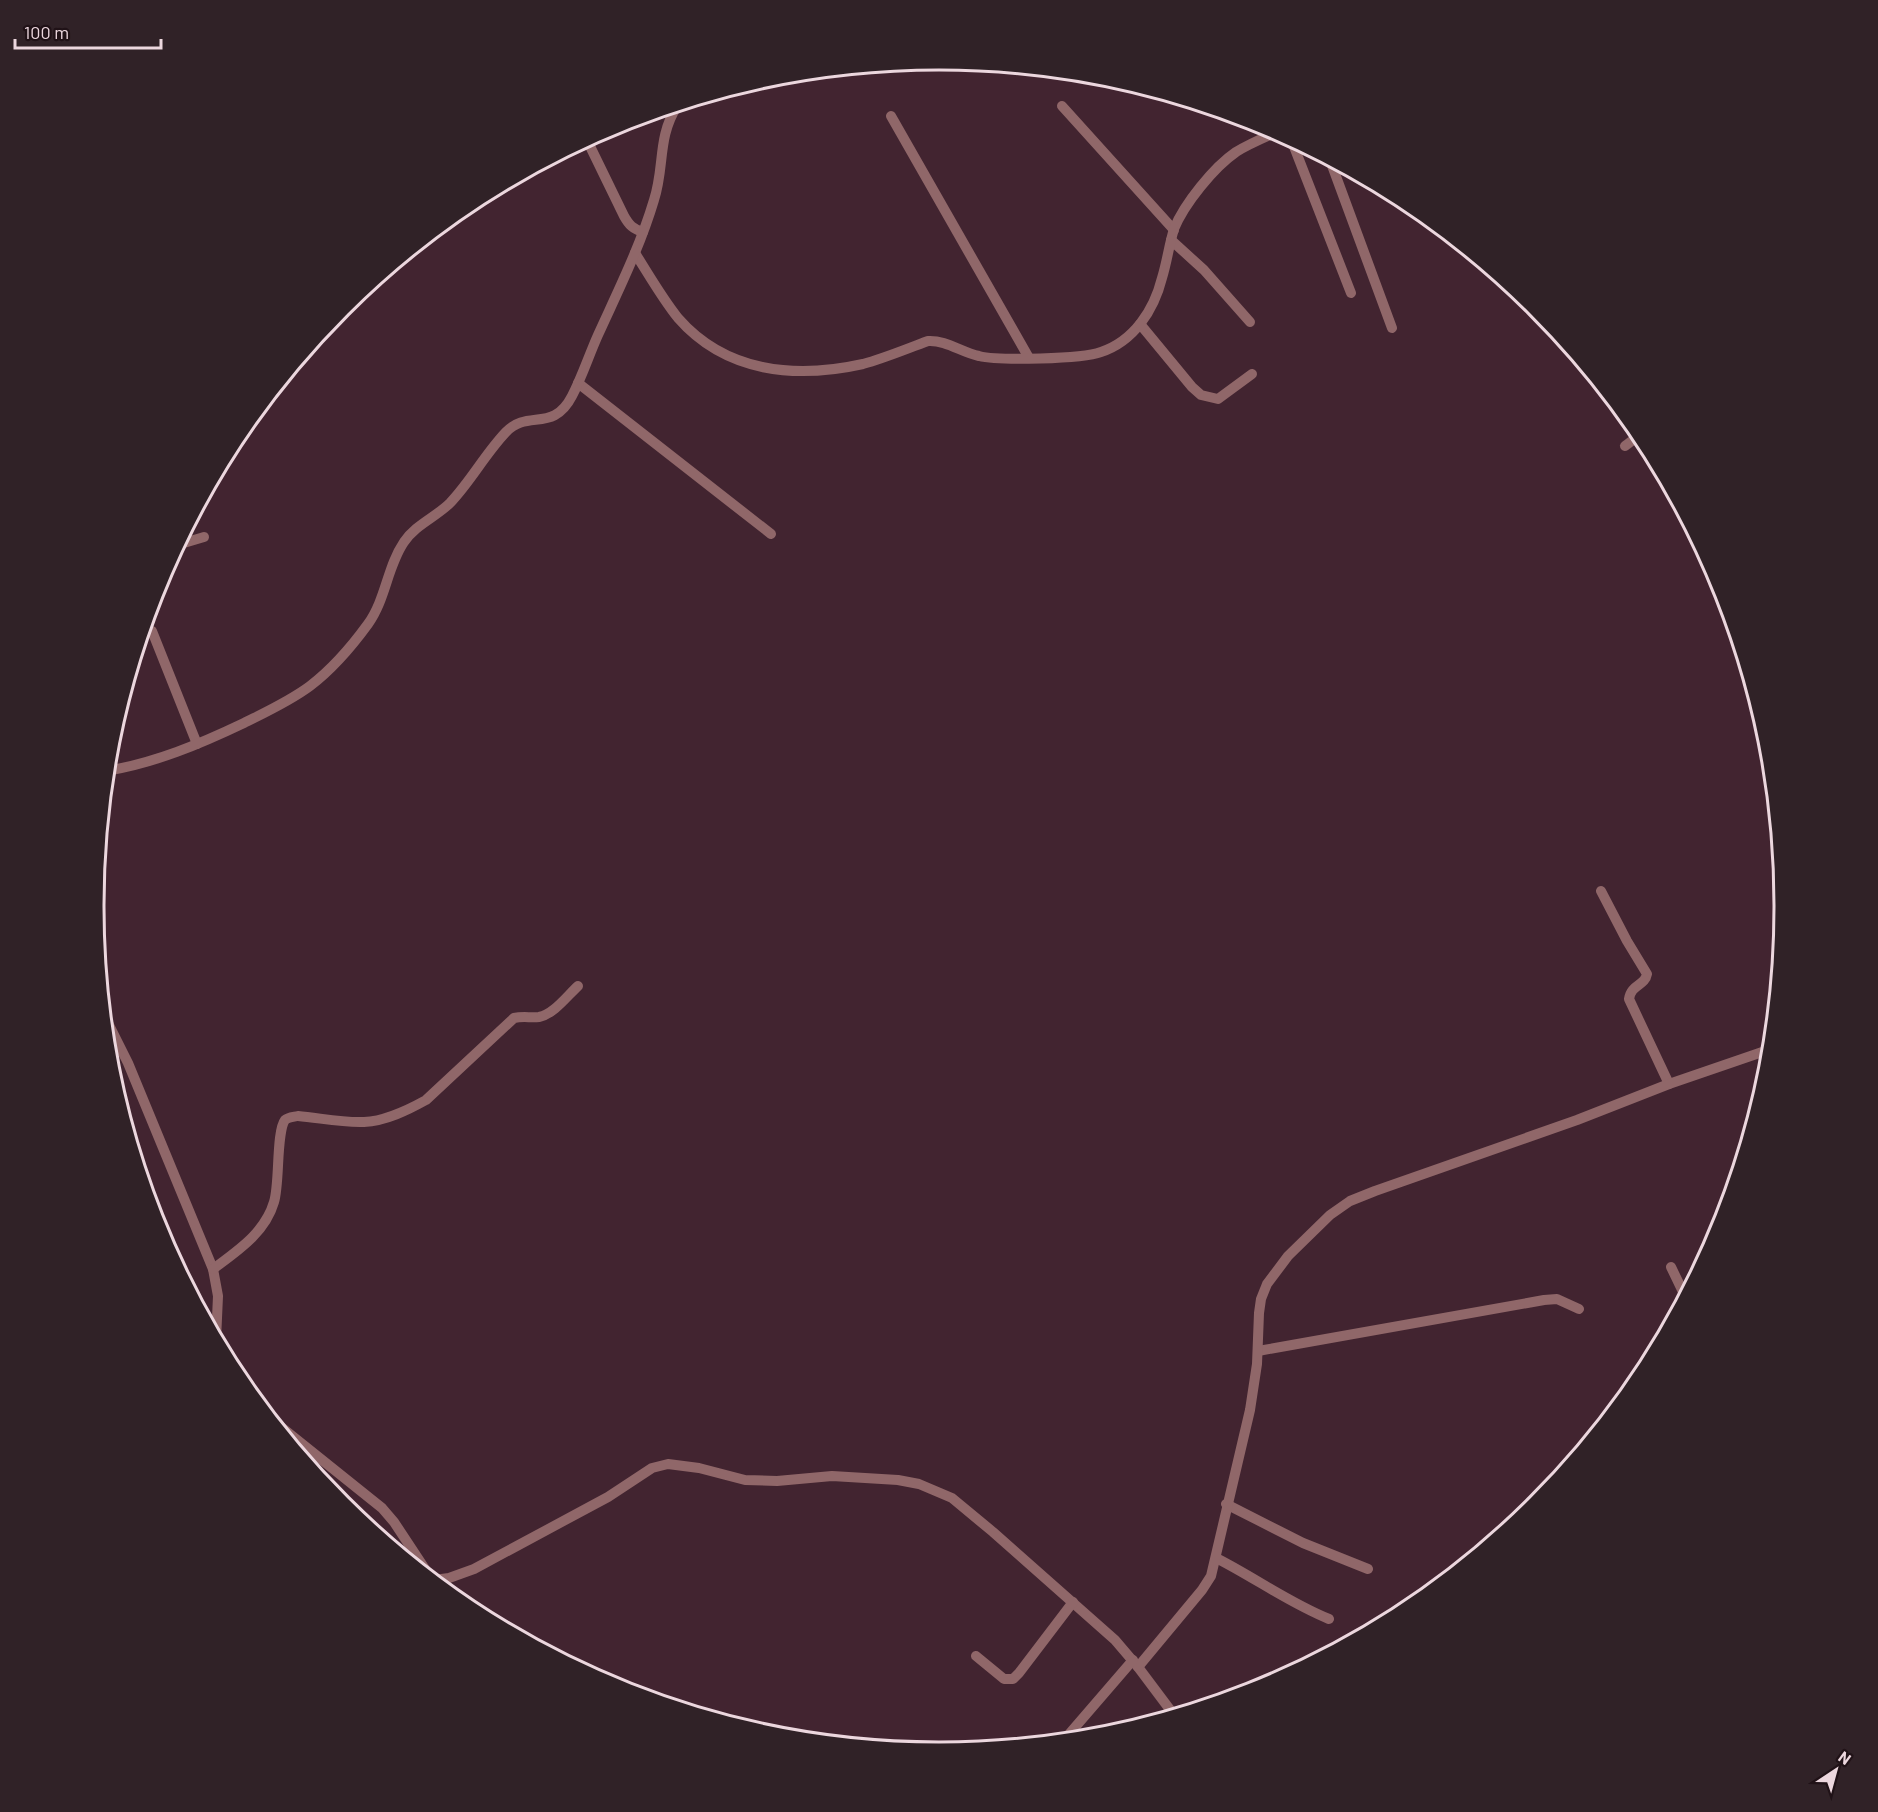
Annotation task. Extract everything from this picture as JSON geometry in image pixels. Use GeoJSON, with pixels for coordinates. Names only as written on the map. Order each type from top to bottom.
{"type":"FeatureCollection","features":[{"type":"Feature","properties":{"kind":"street"},"geometry":{"type":"LineString","coordinates":[[1062,106],[1250,322]]}},
{"type":"Feature","properties":{"kind":"street"},"geometry":{"type":"LineString","coordinates":[[116,769],[139,764],[197,744],[265,712],[310,686],[340,657],[368,624],[379,605],[405,540],[447,506],[463,489],[506,432],[523,421],[555,417],[564,408],[578,383],[643,232],[660,177],[664,130],[673,114]]}},
{"type":"Feature","properties":{"kind":"street"},"geometry":{"type":"LineString","coordinates":[[891,116],[1029,357]]}},
{"type":"Feature","properties":{"kind":"street"},"geometry":{"type":"LineString","coordinates":[[635,253],[668,304],[693,332],[728,356],[752,366],[797,373],[835,368],[863,364],[936,340],[982,357],[1088,356],[1125,339],[1140,324],[1156,295],[1173,235],[1186,208],[1216,170],[1236,153],[1266,137]]}},
{"type":"Feature","properties":{"kind":"street"},"geometry":{"type":"LineString","coordinates":[[590,147],[629,225],[643,232]]}},
{"type":"Feature","properties":{"kind":"street"},"geometry":{"type":"LineString","coordinates":[[1296,151],[1351,293]]}},
{"type":"Feature","properties":{"kind":"street"},"geometry":{"type":"LineString","coordinates":[[1334,170],[1392,328]]}},
{"type":"Feature","properties":{"kind":"street"},"geometry":{"type":"LineString","coordinates":[[1140,324],[1201,395],[1218,399],[1252,374]]}},
{"type":"Feature","properties":{"kind":"street"},"geometry":{"type":"LineString","coordinates":[[578,383],[771,534]]}},
{"type":"Feature","properties":{"kind":"street"},"geometry":{"type":"LineString","coordinates":[[1625,446],[1633,440]]}},
{"type":"Feature","properties":{"kind":"street"},"geometry":{"type":"LineString","coordinates":[[187,542],[204,537]]}},
{"type":"Feature","properties":{"kind":"street"},"geometry":{"type":"LineString","coordinates":[[152,631],[197,744]]}},
{"type":"Feature","properties":{"kind":"street"},"geometry":{"type":"LineString","coordinates":[[1601,891],[1647,974],[1645,980],[1632,990],[1629,999],[1669,1084]]}},
{"type":"Feature","properties":{"kind":"street"},"geometry":{"type":"LineString","coordinates":[[213,1269],[252,1238],[269,1214],[279,1180],[281,1132],[285,1120],[298,1116],[364,1122],[410,1109],[426,1100],[514,1018],[538,1017],[549,1012],[578,986]]}},
{"type":"Feature","properties":{"kind":"street"},"geometry":{"type":"LineString","coordinates":[[115,1037],[132,1072],[213,1269],[218,1296],[217,1327]]}},
{"type":"Feature","properties":{"kind":"street"},"geometry":{"type":"LineString","coordinates":[[1074,1730],[1208,1582],[1216,1558],[1226,1504],[1250,1410],[1258,1351],[1259,1312],[1267,1284],[1288,1256],[1307,1237],[1330,1215],[1350,1201],[1761,1053]]}},
{"type":"Feature","properties":{"kind":"street"},"geometry":{"type":"LineString","coordinates":[[1671,1267],[1681,1289]]}},
{"type":"Feature","properties":{"kind":"street"},"geometry":{"type":"LineString","coordinates":[[1258,1351],[1544,1300],[1557,1299],[1579,1309]]}},
{"type":"Feature","properties":{"kind":"street"},"geometry":{"type":"LineString","coordinates":[[296,1439],[382,1508],[420,1560]]}},
{"type":"Feature","properties":{"kind":"street"},"geometry":{"type":"LineString","coordinates":[[443,1578],[474,1569],[608,1497],[652,1468],[668,1464],[699,1468],[745,1480],[777,1481],[832,1476],[898,1480],[919,1484],[952,1498],[1115,1640],[1136,1663],[1166,1710]]}},
{"type":"Feature","properties":{"kind":"street"},"geometry":{"type":"LineString","coordinates":[[1226,1504],[1303,1543],[1368,1569]]}},
{"type":"Feature","properties":{"kind":"street"},"geometry":{"type":"LineString","coordinates":[[1216,1558],[1297,1604],[1329,1619]]}},
{"type":"Feature","properties":{"kind":"street"},"geometry":{"type":"LineString","coordinates":[[975,1656],[1004,1679],[1013,1678],[1073,1602]]}}]}
